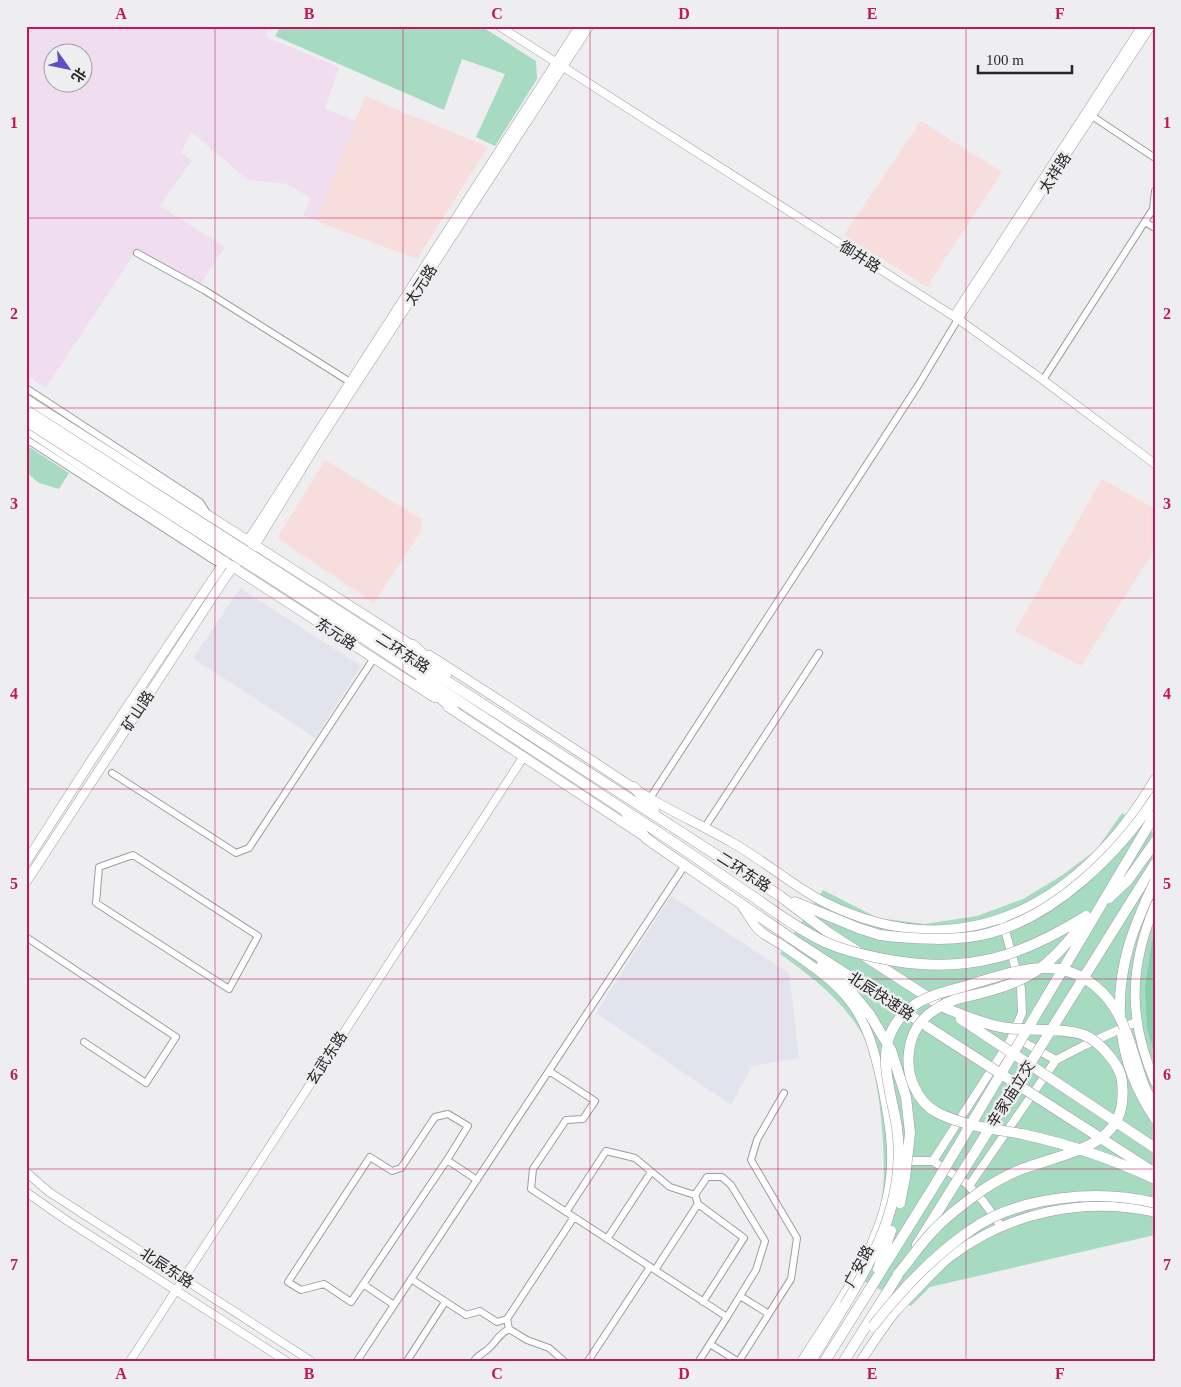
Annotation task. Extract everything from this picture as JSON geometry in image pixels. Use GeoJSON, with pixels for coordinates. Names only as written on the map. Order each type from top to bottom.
{"type":"FeatureCollection","features":[{"type":"Feature","properties":{"kind":"highway","name":"二环东路"},"geometry":{"type":"LineString","coordinates":[[26,410],[357,629]]}},
{"type":"Feature","properties":{"kind":"highway","name":"二环东路"},"geometry":{"type":"LineString","coordinates":[[26,421],[357,629],[467,694],[780,896]]}},
{"type":"Feature","properties":{"kind":"highway"},"geometry":{"type":"LineString","coordinates":[[357,629],[400,662],[454,710]]}},
{"type":"Feature","properties":{"kind":"highway"},"geometry":{"type":"LineString","coordinates":[[413,645],[467,694]]}},
{"type":"Feature","properties":{"kind":"highway"},"geometry":{"type":"LineString","coordinates":[[400,662],[619,805],[784,918],[826,942],[872,957],[923,965],[947,966],[1009,955],[1040,942],[1092,912],[1116,892],[1139,866],[1155,842]]}},
{"type":"Feature","properties":{"kind":"highway"},"geometry":{"type":"LineString","coordinates":[[634,787],[661,819]]}},
{"type":"Feature","properties":{"kind":"highway"},"geometry":{"type":"LineString","coordinates":[[780,896],[880,935],[908,938],[954,938],[989,933],[1030,917],[1061,897],[1104,861],[1146,812],[1155,798]]}},
{"type":"Feature","properties":{"kind":"highway","name":"北辰快速路"},"geometry":{"type":"LineString","coordinates":[[619,805],[646,838],[801,945],[1155,1173]]}},
{"type":"Feature","properties":{"kind":"highway","name":"辛家庙立交"},"geometry":{"type":"LineString","coordinates":[[825,1361],[870,1290],[1155,815]]}},
{"type":"Feature","properties":{"kind":"highway","name":"辛家庙立交"},"geometry":{"type":"LineString","coordinates":[[870,1325],[898,1274],[1155,864]]}},
{"type":"Feature","properties":{"kind":"highway"},"geometry":{"type":"LineString","coordinates":[[1155,881],[1133,929],[1126,952],[1119,996],[1125,1054],[1142,1097],[1155,1118]]}},
{"type":"Feature","properties":{"kind":"highway"},"geometry":{"type":"LineString","coordinates":[[1107,895],[1058,953],[1028,978],[989,992],[957,998],[931,1012],[916,1026],[910,1039],[907,1063],[916,1090],[921,1098],[936,1112],[983,1128],[1023,1134],[1069,1147],[1113,1161],[1155,1179]]}},
{"type":"Feature","properties":{"kind":"highway","name":"北辰快速路"},"geometry":{"type":"LineString","coordinates":[[780,896],[829,933],[944,1007],[1155,1148]]}},
{"type":"Feature","properties":{"kind":"highway"},"geometry":{"type":"LineString","coordinates":[[801,945],[849,989],[870,1015],[891,1050],[906,1097],[910,1133],[905,1178],[898,1210],[870,1290]]}},
{"type":"Feature","properties":{"kind":"highway"},"geometry":{"type":"LineString","coordinates":[[811,1361],[867,1269],[881,1239],[895,1195],[899,1152],[898,1135],[886,1052],[888,1039],[894,1026],[912,1006],[924,999],[1010,973],[1046,968],[1072,973],[1096,986],[1113,1005],[1123,1023],[1145,1088],[1155,1106]]}},
{"type":"Feature","properties":{"kind":"highway"},"geometry":{"type":"LineString","coordinates":[[898,1274],[934,1230],[958,1208],[986,1188],[1009,1175],[1100,1140],[1112,1128],[1121,1114],[1123,1094],[1121,1076],[1113,1061],[1101,1046],[1085,1035],[1001,1027],[975,1020],[944,1007]]}},
{"type":"Feature","properties":{"kind":"highway"},"geometry":{"type":"LineString","coordinates":[[844,1361],[870,1325],[920,1272],[972,1228],[1006,1212],[1036,1202],[1078,1196],[1140,1199],[1155,1203]]}},
{"type":"Feature","properties":{"kind":"main road","name":"太元路"},"geometry":{"type":"LineString","coordinates":[[251,543],[560,65],[580,26]]}},
{"type":"Feature","properties":{"kind":"main road","name":"太元路"},"geometry":{"type":"LineString","coordinates":[[251,543],[350,382],[560,65],[589,26]]}},
{"type":"Feature","properties":{"kind":"main road"},"geometry":{"type":"LineString","coordinates":[[26,399],[650,798],[736,845],[821,900],[864,917],[890,925],[925,930],[967,928],[1002,919],[1032,905],[1064,885],[1093,860],[1115,837],[1138,808],[1155,779]]}},
{"type":"Feature","properties":{"kind":"main road","name":"东元路"},"geometry":{"type":"LineString","coordinates":[[26,429],[646,838]]}},
{"type":"Feature","properties":{"kind":"main road","name":"矿山路"},"geometry":{"type":"LineString","coordinates":[[26,882],[233,567],[251,543]]}},
{"type":"Feature","properties":{"kind":"main road","name":"矿山路"},"geometry":{"type":"LineString","coordinates":[[26,862],[89,764],[225,562]]}},
{"type":"Feature","properties":{"kind":"main road","name":"广安路"},"geometry":{"type":"LineString","coordinates":[[740,903],[758,929],[825,975],[849,1000],[860,1015],[870,1036],[886,1107],[891,1161],[885,1210],[853,1280],[802,1361]]}},
{"type":"Feature","properties":{"kind":"main road"},"geometry":{"type":"LineString","coordinates":[[1155,905],[1147,925],[1138,966],[1134,1000],[1141,1046],[1155,1082]]}},
{"type":"Feature","properties":{"kind":"main road"},"geometry":{"type":"LineString","coordinates":[[861,1361],[896,1310],[948,1259],[972,1241],[1000,1226],[1052,1210],[1078,1207],[1124,1207],[1155,1212]]}},
{"type":"Feature","properties":{"kind":"street","name":"御井路"},"geometry":{"type":"LineString","coordinates":[[498,26],[956,317],[1155,464]]}},
{"type":"Feature","properties":{"kind":"street","name":"太祥路"},"geometry":{"type":"LineString","coordinates":[[956,317],[1142,26]]}},
{"type":"Feature","properties":{"kind":"street","name":"太祥路"},"geometry":{"type":"LineString","coordinates":[[956,317],[1151,26]]}},
{"type":"Feature","properties":{"kind":"street"},"geometry":{"type":"LineString","coordinates":[[1092,116],[1155,158]]}},
{"type":"Feature","properties":{"kind":"street"},"geometry":{"type":"LineString","coordinates":[[1043,380],[1153,209],[1155,191]]}},
{"type":"Feature","properties":{"kind":"street"},"geometry":{"type":"LineString","coordinates":[[1145,222],[1155,228]]}},
{"type":"Feature","properties":{"kind":"street"},"geometry":{"type":"LineString","coordinates":[[137,253],[204,290],[350,382]]}},
{"type":"Feature","properties":{"kind":"street"},"geometry":{"type":"LineString","coordinates":[[650,798],[690,740],[816,541],[919,384],[956,317]]}},
{"type":"Feature","properties":{"kind":"street"},"geometry":{"type":"LineString","coordinates":[[26,388],[200,502],[209,516]]}},
{"type":"Feature","properties":{"kind":"street"},"geometry":{"type":"LineString","coordinates":[[26,439],[216,562],[225,562]]}},
{"type":"Feature","properties":{"kind":"street","name":"矿山路"},"geometry":{"type":"LineString","coordinates":[[225,562],[251,543]]}},
{"type":"Feature","properties":{"kind":"street"},"geometry":{"type":"LineString","coordinates":[[705,827],[818,653]]}},
{"type":"Feature","properties":{"kind":"street"},"geometry":{"type":"LineString","coordinates":[[112,773],[236,853],[249,848],[374,658]]}},
{"type":"Feature","properties":{"kind":"street","name":"玄武东路"},"geometry":{"type":"LineString","coordinates":[[130,1361],[524,756]]}},
{"type":"Feature","properties":{"kind":"street"},"geometry":{"type":"LineString","coordinates":[[133,855],[258,936],[229,990],[96,903],[99,867],[133,855]]}},
{"type":"Feature","properties":{"kind":"street"},"geometry":{"type":"LineString","coordinates":[[357,1361],[685,865]]}},
{"type":"Feature","properties":{"kind":"street"},"geometry":{"type":"LineString","coordinates":[[933,1161],[1012,1036],[1022,1012],[1022,988],[1002,919]]}},
{"type":"Feature","properties":{"kind":"street"},"geometry":{"type":"LineString","coordinates":[[26,937],[176,1036],[146,1083],[84,1042]]}},
{"type":"Feature","properties":{"kind":"street"},"geometry":{"type":"LineString","coordinates":[[969,1186],[1056,1060],[1136,1022]]}},
{"type":"Feature","properties":{"kind":"street"},"geometry":{"type":"LineString","coordinates":[[1012,1036],[1056,1060]]}},
{"type":"Feature","properties":{"kind":"street"},"geometry":{"type":"LineString","coordinates":[[549,1070],[595,1102],[583,1119],[566,1120],[533,1169],[531,1189],[727,1317]]}},
{"type":"Feature","properties":{"kind":"street"},"geometry":{"type":"LineString","coordinates":[[710,1344],[738,1361],[792,1279],[797,1238],[751,1160],[757,1140],[784,1093]]}},
{"type":"Feature","properties":{"kind":"street"},"geometry":{"type":"LineString","coordinates":[[448,1114],[468,1126],[446,1160],[352,1302],[324,1284],[301,1290],[288,1282],[370,1157],[392,1171],[401,1168],[435,1117],[448,1114]]}},
{"type":"Feature","properties":{"kind":"street"},"geometry":{"type":"LineString","coordinates":[[566,1212],[606,1151],[635,1158],[670,1187],[695,1195]]}},
{"type":"Feature","properties":{"kind":"street"},"geometry":{"type":"LineString","coordinates":[[446,1160],[477,1180]]}},
{"type":"Feature","properties":{"kind":"street"},"geometry":{"type":"LineString","coordinates":[[891,1161],[933,1161],[969,1186],[983,1201],[1000,1226]]}},
{"type":"Feature","properties":{"kind":"street","name":"北辰东路"},"geometry":{"type":"LineString","coordinates":[[26,1172],[49,1192],[312,1361]]}},
{"type":"Feature","properties":{"kind":"street"},"geometry":{"type":"LineString","coordinates":[[607,1239],[652,1172]]}},
{"type":"Feature","properties":{"kind":"street"},"geometry":{"type":"LineString","coordinates":[[695,1195],[708,1177],[722,1177],[731,1185],[765,1240],[756,1270],[699,1361]]}},
{"type":"Feature","properties":{"kind":"street","name":"北辰东路"},"geometry":{"type":"LineString","coordinates":[[26,1192],[50,1210],[286,1361]]}},
{"type":"Feature","properties":{"kind":"street"},"geometry":{"type":"LineString","coordinates":[[695,1195],[698,1204],[744,1238],[703,1302]]}},
{"type":"Feature","properties":{"kind":"street"},"geometry":{"type":"LineString","coordinates":[[588,1361],[698,1204]]}},
{"type":"Feature","properties":{"kind":"street"},"geometry":{"type":"LineString","coordinates":[[564,1361],[549,1348],[527,1340],[509,1329],[507,1320],[574,1217]]}},
{"type":"Feature","properties":{"kind":"street"},"geometry":{"type":"LineString","coordinates":[[411,1279],[466,1314],[480,1311],[497,1322],[507,1320]]}},
{"type":"Feature","properties":{"kind":"street"},"geometry":{"type":"LineString","coordinates":[[363,1284],[394,1305]]}},
{"type":"Feature","properties":{"kind":"street"},"geometry":{"type":"LineString","coordinates":[[740,1296],[769,1314]]}},
{"type":"Feature","properties":{"kind":"street"},"geometry":{"type":"LineString","coordinates":[[407,1361],[445,1302]]}},
{"type":"Feature","properties":{"kind":"street"},"geometry":{"type":"LineString","coordinates":[[497,1322],[499,1334]]}},
{"type":"Feature","properties":{"kind":"street"},"geometry":{"type":"LineString","coordinates":[[474,1361],[477,1356],[488,1350],[499,1334],[509,1329]]}},
{"type":"Feature","properties":{"kind":"shaded area"},"geometry":{"type":"Polygon","coordinates":[[[26,26],[268,26],[266,37],[339,67],[325,109],[356,121],[316,221],[303,216],[311,198],[287,184],[248,180],[191,132],[181,153],[192,160],[160,206],[225,247],[198,288],[136,251],[46,388],[26,375],[26,26]]]}},
{"type":"Feature","properties":{"kind":"shaded area"},"geometry":{"type":"Polygon","coordinates":[[[365,96],[488,147],[417,259],[316,221],[365,96]]]}},
{"type":"Feature","properties":{"kind":"shaded area"},"geometry":{"type":"Polygon","coordinates":[[[921,121],[1002,172],[927,287],[844,235],[921,121]]]}},
{"type":"Feature","properties":{"kind":"shaded area"},"geometry":{"type":"Polygon","coordinates":[[[325,460],[423,520],[421,522],[423,528],[374,603],[277,538],[325,460]]]}},
{"type":"Feature","properties":{"kind":"shaded area"},"geometry":{"type":"Polygon","coordinates":[[[1102,479],[1155,509],[1155,549],[1081,666],[1015,631],[1102,479]]]}},
{"type":"Feature","properties":{"kind":"shaded area"},"geometry":{"type":"Polygon","coordinates":[[[240,588],[361,666],[315,738],[193,658],[240,588]]]}},
{"type":"Feature","properties":{"kind":"shaded area"},"geometry":{"type":"Polygon","coordinates":[[[671,896],[789,973],[799,1058],[752,1066],[731,1105],[596,1013],[671,896]]]}},
{"type":"Feature","properties":{"kind":"green space"},"geometry":{"type":"Polygon","coordinates":[[[281,26],[481,26],[536,61],[537,79],[495,146],[476,137],[505,74],[462,59],[444,110],[275,36],[281,26]]]}},
{"type":"Feature","properties":{"kind":"green space"},"geometry":{"type":"Polygon","coordinates":[[[26,445],[69,473],[59,489],[39,483],[26,472],[26,445]]]}},
{"type":"Feature","properties":{"kind":"green space"},"geometry":{"type":"Polygon","coordinates":[[[1122,813],[1155,834],[1155,1235],[930,1287],[911,1306],[851,1274],[870,1237],[880,1207],[884,1181],[883,1137],[877,1088],[867,1046],[853,1020],[835,999],[780,954],[823,890],[878,918],[925,924],[977,916],[1023,899],[1061,876],[1096,850],[1122,813]]]}},
{"type":"Feature","properties":{"kind":"green space"},"geometry":{"type":"Polygon","coordinates":[[[1155,934],[1155,1056],[1147,1028],[1145,988],[1152,941],[1155,934]]]}}]}
